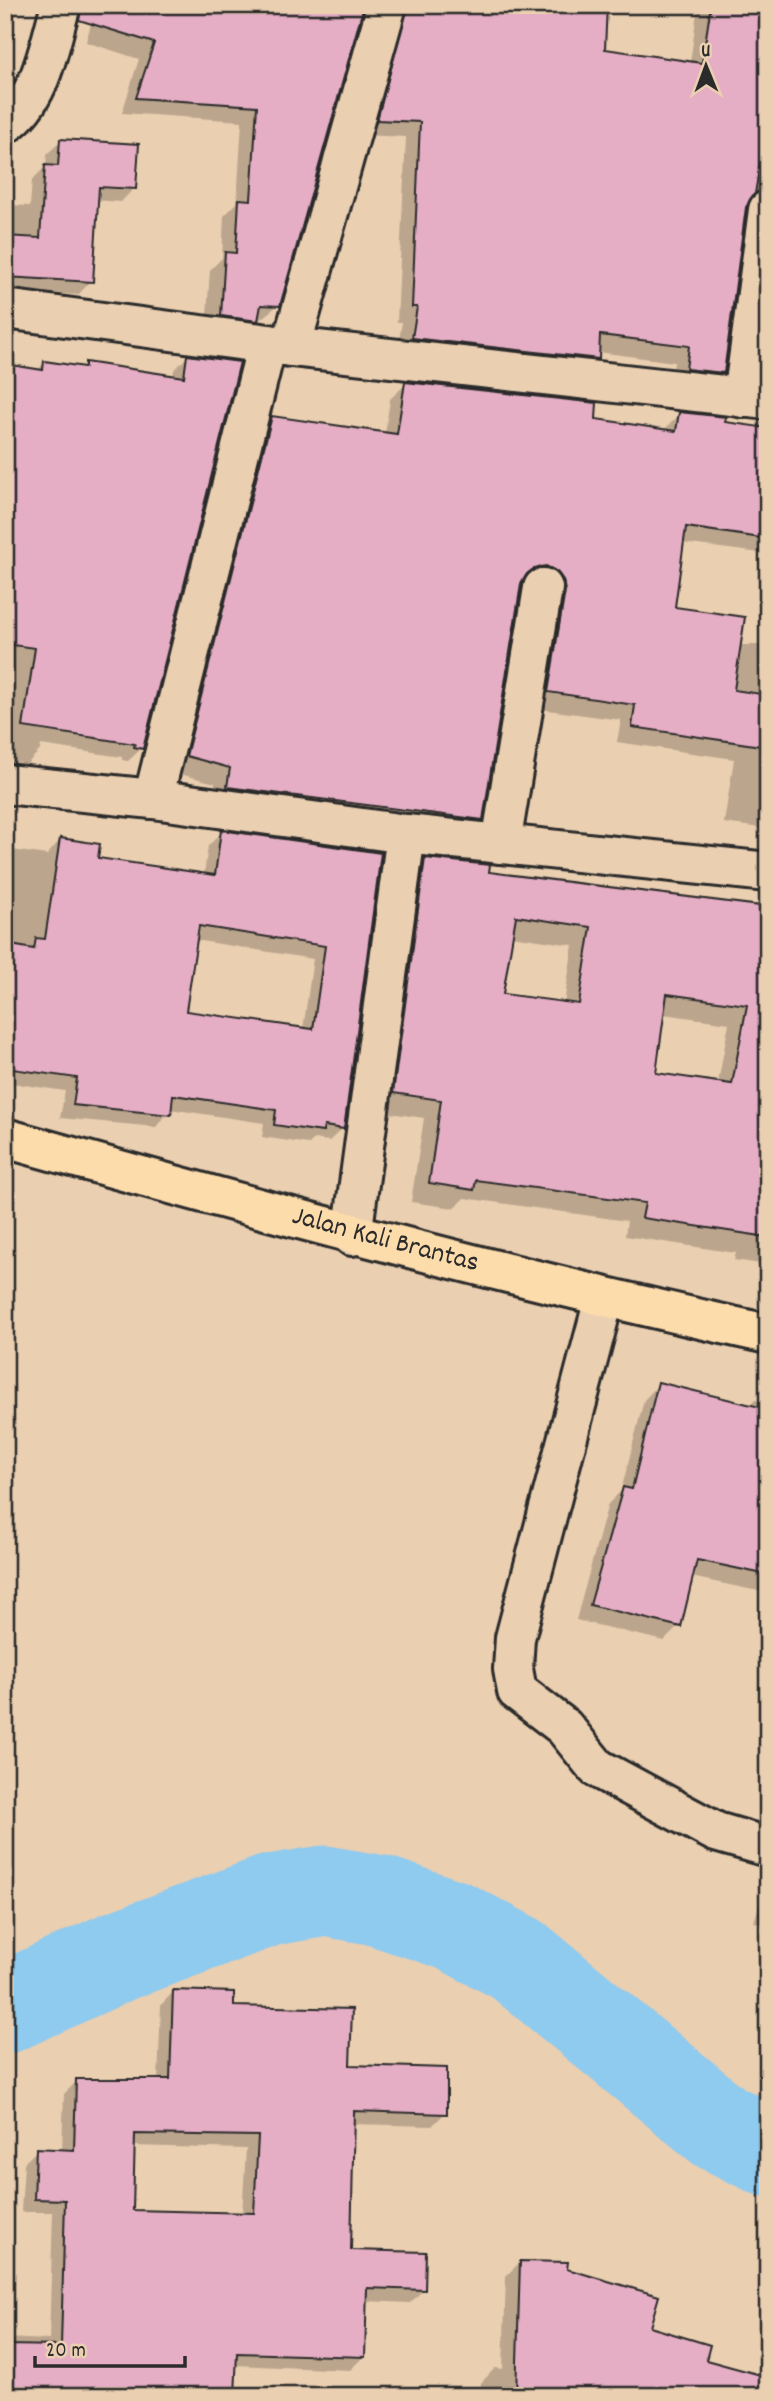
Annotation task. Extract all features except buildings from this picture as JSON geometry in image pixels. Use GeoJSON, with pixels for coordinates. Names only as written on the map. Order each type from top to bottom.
{"type":"FeatureCollection","features":[{"type":"Feature","properties":{"kind":"main road","name":"Jalan Kali Brantas"},"geometry":{"type":"LineString","coordinates":[[5,1138],[352,1236],[604,1298],[768,1334]]}},
{"type":"Feature","properties":{"kind":"street"},"geometry":{"type":"LineString","coordinates":[[5,124],[16,116],[35,89],[61,5]]}},
{"type":"Feature","properties":{"kind":"street"},"geometry":{"type":"LineString","coordinates":[[153,799],[279,345],[387,5]]}},
{"type":"Feature","properties":{"kind":"street"},"geometry":{"type":"LineString","coordinates":[[5,309],[279,345],[755,399],[768,210]]}},
{"type":"Feature","properties":{"kind":"street"},"geometry":{"type":"LineString","coordinates":[[502,844],[543,588]]}},
{"type":"Feature","properties":{"kind":"street"},"geometry":{"type":"LineString","coordinates":[[5,784],[153,799],[406,834],[768,872]]}},
{"type":"Feature","properties":{"kind":"street"},"geometry":{"type":"LineString","coordinates":[[352,1236],[406,834]]}},
{"type":"Feature","properties":{"kind":"street"},"geometry":{"type":"LineString","coordinates":[[604,1298],[515,1638],[513,1668],[517,1691],[564,1727],[597,1768],[716,1832],[768,1847]]}},
{"type":"Feature","properties":{"kind":"waterway"},"geometry":{"type":"LineString","coordinates":[[5,2008],[119,1956],[271,1900],[325,1891],[377,1900],[452,1925],[517,1959],[720,2127],[768,2151]]}}]}
